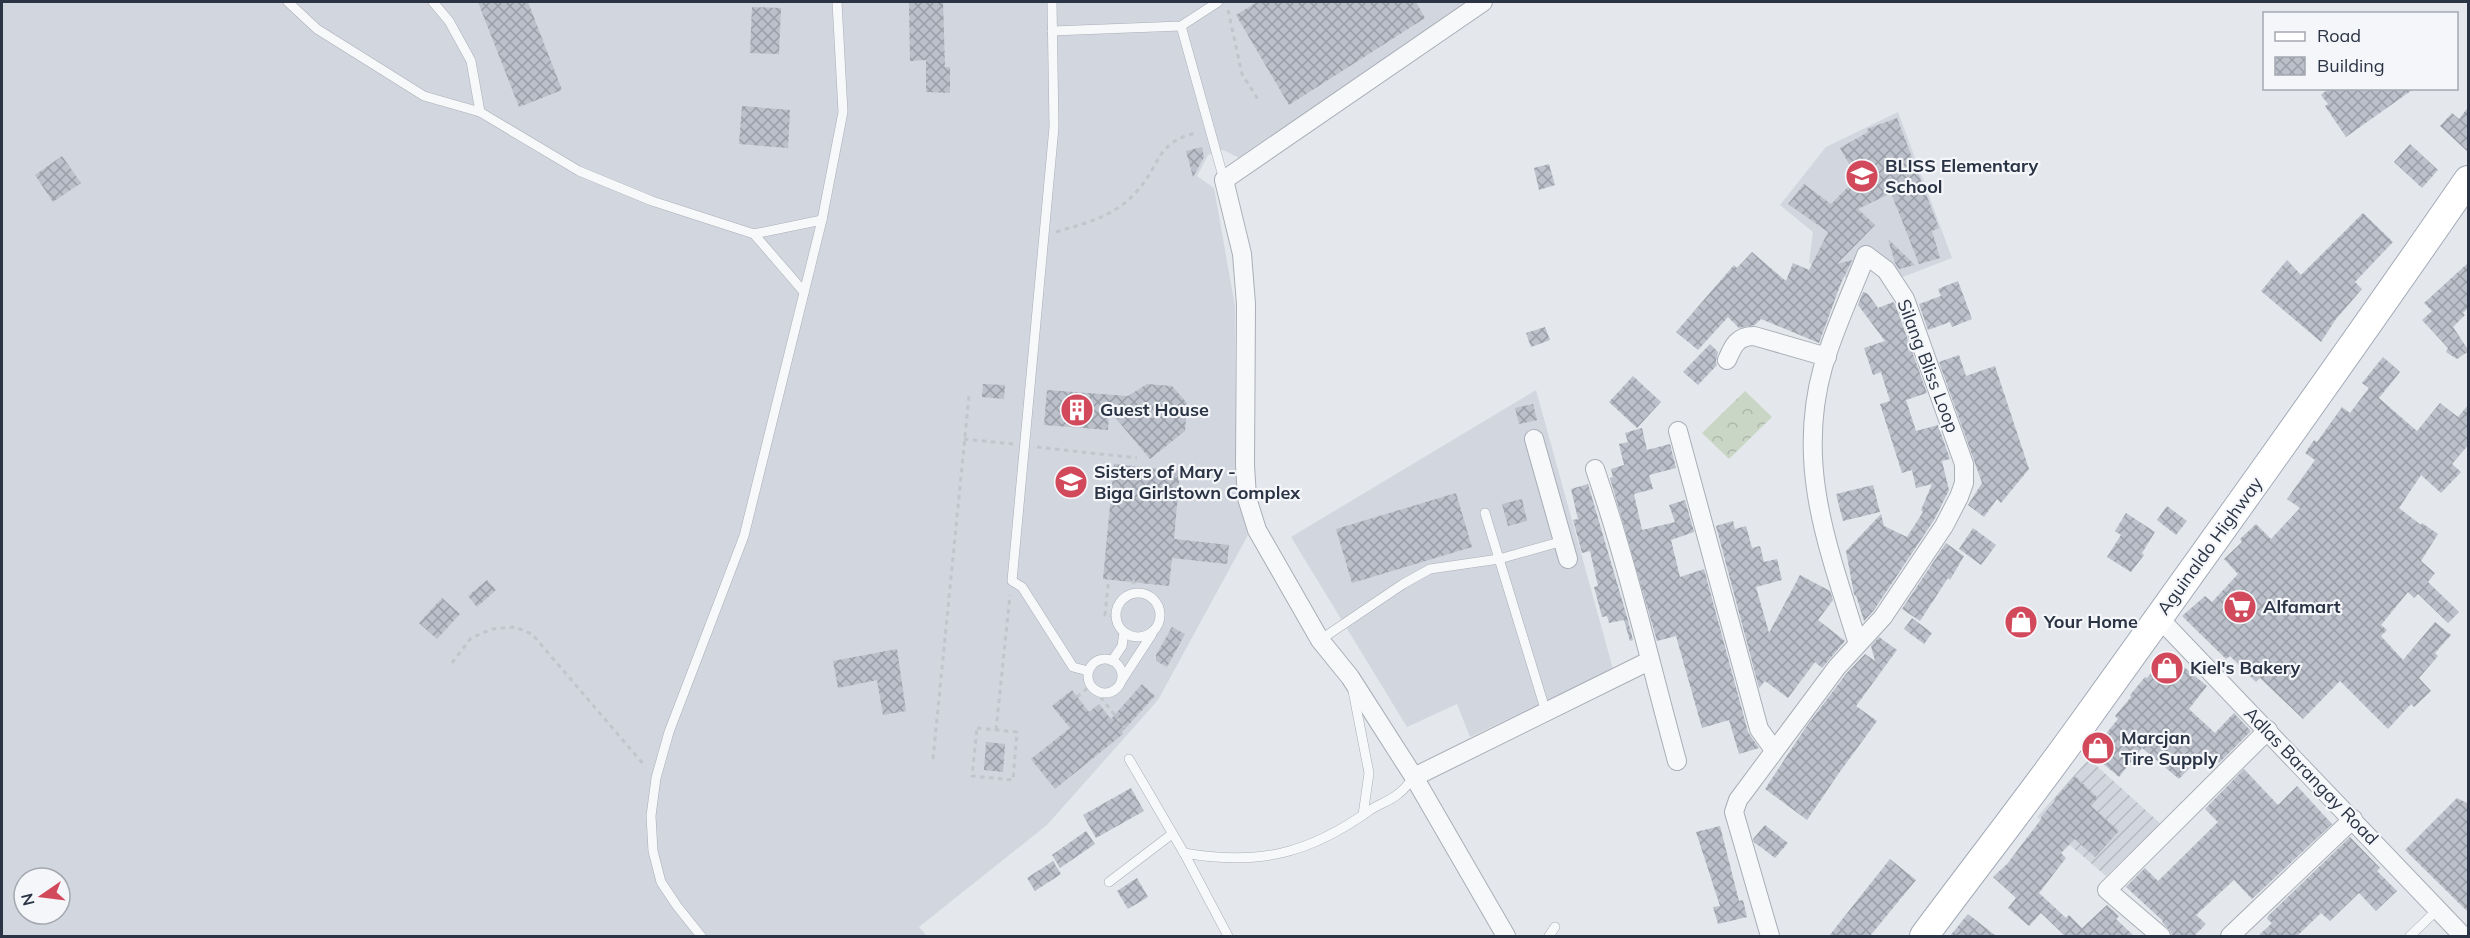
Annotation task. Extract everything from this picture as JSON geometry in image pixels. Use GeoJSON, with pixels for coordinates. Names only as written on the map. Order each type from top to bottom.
{"type":"FeatureCollection","features":[{"type":"Feature","properties":{"kind":"main road","name":"Aguinaldo Highway"},"geometry":{"type":"LineString","coordinates":[[1924,936],[2080,727],[2278,454],[2469,180]]}},
{"type":"Feature","properties":{"kind":"street"},"geometry":{"type":"LineString","coordinates":[[1483,2],[1224,180],[1242,254],[1246,304],[1247,498],[1257,530],[1320,640],[1350,677],[1414,777],[1506,936]]}},
{"type":"Feature","properties":{"kind":"street","name":"Silang Bliss Loop"},"geometry":{"type":"LineString","coordinates":[[1866,255],[1886,270],[1905,299],[1964,464],[1964,483],[1944,526],[1883,617],[1858,644],[1827,541],[1817,500],[1811,460],[1814,408],[1827,357],[1866,255]]}},
{"type":"Feature","properties":{"kind":"street"},"geometry":{"type":"LineString","coordinates":[[1727,360],[1737,341],[1747,336],[1827,357]]}},
{"type":"Feature","properties":{"kind":"street"},"geometry":{"type":"LineString","coordinates":[[1678,430],[1759,729],[1774,750]]}},
{"type":"Feature","properties":{"kind":"street"},"geometry":{"type":"LineString","coordinates":[[1534,439],[1566,550]]}},
{"type":"Feature","properties":{"kind":"street"},"geometry":{"type":"LineString","coordinates":[[1595,469],[1619,539],[1649,661],[1677,761]]}},
{"type":"Feature","properties":{"kind":"street","name":"Adlas Barangay Road"},"geometry":{"type":"LineString","coordinates":[[2158,617],[2463,936]]}},
{"type":"Feature","properties":{"kind":"street"},"geometry":{"type":"LineString","coordinates":[[1770,936],[1734,812],[1738,800],[1774,750],[1837,667],[1858,644]]}},
{"type":"Feature","properties":{"kind":"street"},"geometry":{"type":"LineString","coordinates":[[1414,777],[1649,661]]}},
{"type":"Feature","properties":{"kind":"street"},"geometry":{"type":"LineString","coordinates":[[2161,936],[2107,890],[2268,730]]}},
{"type":"Feature","properties":{"kind":"street"},"geometry":{"type":"LineString","coordinates":[[2230,936],[2353,819]]}},
{"type":"Feature","properties":{"kind":"lane"},"geometry":{"type":"LineString","coordinates":[[288,2],[317,29],[424,96],[480,112],[579,171],[652,201],[754,234],[822,220]]}},
{"type":"Feature","properties":{"kind":"lane"},"geometry":{"type":"LineString","coordinates":[[434,2],[449,21],[471,61],[480,112]]}},
{"type":"Feature","properties":{"kind":"lane"},"geometry":{"type":"LineString","coordinates":[[701,936],[661,882],[653,851],[651,816],[656,778],[669,732],[744,537],[822,220],[843,112],[837,2]]}},
{"type":"Feature","properties":{"kind":"lane"},"geometry":{"type":"LineString","coordinates":[[1052,2],[1054,127],[1012,581],[1022,587],[1073,667],[1088,671]]}},
{"type":"Feature","properties":{"kind":"lane"},"geometry":{"type":"LineString","coordinates":[[1052,31],[1181,26],[1218,2]]}},
{"type":"Feature","properties":{"kind":"lane"},"geometry":{"type":"LineString","coordinates":[[1181,26],[1224,180]]}},
{"type":"Feature","properties":{"kind":"lane"},"geometry":{"type":"LineString","coordinates":[[754,234],[804,292]]}},
{"type":"Feature","properties":{"kind":"lane"},"geometry":{"type":"LineString","coordinates":[[1485,513],[1545,712]]}},
{"type":"Feature","properties":{"kind":"lane"},"geometry":{"type":"LineString","coordinates":[[1320,640],[1402,584],[1430,569],[1566,550]]}},
{"type":"Feature","properties":{"kind":"lane"},"geometry":{"type":"LineString","coordinates":[[1088,671],[1092,688],[1107,694],[1113,692],[1159,624],[1161,614],[1158,604],[1152,597],[1142,592],[1123,597],[1117,605],[1115,616],[1124,633],[1134,637],[1144,637],[1153,632]]}},
{"type":"Feature","properties":{"kind":"lane"},"geometry":{"type":"LineString","coordinates":[[1113,661],[1122,646],[1124,633]]}},
{"type":"Feature","properties":{"kind":"lane"},"geometry":{"type":"LineString","coordinates":[[1088,671],[1098,660],[1113,661],[1121,670],[1121,682]]}},
{"type":"Feature","properties":{"kind":"lane"},"geometry":{"type":"LineString","coordinates":[[1350,677],[1369,772],[1363,815]]}},
{"type":"Feature","properties":{"kind":"lane"},"geometry":{"type":"LineString","coordinates":[[1129,759],[1184,853],[1228,936]]}},
{"type":"Feature","properties":{"kind":"lane"},"geometry":{"type":"LineString","coordinates":[[1184,853],[1217,859],[1246,860],[1282,854],[1325,839],[1398,795],[1414,777]]}},
{"type":"Feature","properties":{"kind":"lane"},"geometry":{"type":"LineString","coordinates":[[1109,882],[1172,834]]}},
{"type":"Feature","properties":{"kind":"lane"},"geometry":{"type":"LineString","coordinates":[[2410,936],[2437,910]]}},
{"type":"Feature","properties":{"kind":"lane"},"geometry":{"type":"LineString","coordinates":[[1550,936],[1555,927]]}},
{"type":"Feature","properties":{"kind":"path"},"geometry":{"type":"LineString","coordinates":[[1226,2],[1242,74],[1259,101]]}},
{"type":"Feature","properties":{"kind":"path"},"geometry":{"type":"LineString","coordinates":[[1044,236],[1107,216],[1138,190],[1159,156],[1178,137],[1210,130]]}},
{"type":"Feature","properties":{"kind":"path"},"geometry":{"type":"LineString","coordinates":[[933,759],[969,396]]}},
{"type":"Feature","properties":{"kind":"path"},"geometry":{"type":"LineString","coordinates":[[964,439],[1137,458]]}},
{"type":"Feature","properties":{"kind":"path"},"geometry":{"type":"LineString","coordinates":[[1109,574],[1105,615],[1115,616]]}},
{"type":"Feature","properties":{"kind":"path"},"geometry":{"type":"LineString","coordinates":[[1132,593],[1134,577]]}},
{"type":"Feature","properties":{"kind":"path"},"geometry":{"type":"LineString","coordinates":[[996,730],[1012,581]]}},
{"type":"Feature","properties":{"kind":"path"},"geometry":{"type":"LineString","coordinates":[[452,663],[471,638],[492,629],[515,627],[532,634],[656,778]]}},
{"type":"Feature","properties":{"kind":"path"},"geometry":{"type":"LineString","coordinates":[[1077,697],[1092,688],[1125,728]]}},
{"type":"Feature","properties":{"kind":"path"},"geometry":{"type":"LineString","coordinates":[[976,728],[996,730],[1017,732],[1012,780],[972,777],[976,728]]}},
{"type":"Feature","properties":{"kind":"shaded area"},"geometry":{"type":"Polygon","coordinates":[[[2,2],[1469,2],[1243,160],[1223,150],[1208,155],[1197,176],[1214,188],[1235,306],[1235,463],[1238,500],[1248,535],[1158,700],[1047,825],[919,927],[927,936],[2,936],[2,2]]]}},
{"type":"Feature","properties":{"kind":"shaded area","name":"BLISS Elementary School"},"geometry":{"type":"Polygon","coordinates":[[[1898,112],[1952,258],[1900,278],[1865,251],[1849,279],[1809,263],[1813,232],[1780,205],[1826,147],[1898,112]]]}},
{"type":"Feature","properties":{"kind":"shaded area"},"geometry":{"type":"Polygon","coordinates":[[[1536,390],[1613,669],[1470,737],[1457,704],[1407,727],[1291,537],[1536,390]]]}},
{"type":"Feature","properties":{"kind":"shaded area"},"geometry":{"type":"Polygon","coordinates":[[[2089,759],[2161,824],[2106,876],[2037,817],[2089,759]]]}},
{"type":"Feature","properties":{"kind":"green space"},"geometry":{"type":"Polygon","coordinates":[[[1745,391],[1772,417],[1729,459],[1702,433],[1745,391]]]}},
{"type":"Feature","properties":{"kind":"building"},"geometry":{"type":"Polygon","coordinates":[[[478,2],[528,2],[562,90],[519,107],[478,2]]]}},
{"type":"Feature","properties":{"kind":"building"},"geometry":{"type":"Polygon","coordinates":[[[909,2],[943,2],[945,67],[950,67],[950,93],[926,92],[926,60],[910,61],[909,2]]]}},
{"type":"Feature","properties":{"kind":"building"},"geometry":{"type":"Polygon","coordinates":[[[1257,2],[1416,2],[1425,18],[1289,105],[1236,15],[1257,2]]]}},
{"type":"Feature","properties":{"kind":"building"},"geometry":{"type":"Polygon","coordinates":[[[752,7],[781,8],[779,54],[750,53],[752,7]]]}},
{"type":"Feature","properties":{"kind":"building"},"geometry":{"type":"Polygon","coordinates":[[[2327,90],[2412,90],[2346,137],[2325,106],[2328,104],[2321,95],[2327,90]]]}},
{"type":"Feature","properties":{"kind":"building"},"geometry":{"type":"Polygon","coordinates":[[[742,106],[790,110],[788,148],[739,144],[742,106]]]}},
{"type":"Feature","properties":{"kind":"building"},"geometry":{"type":"Polygon","coordinates":[[[2469,106],[2469,153],[2440,126],[2452,113],[2459,119],[2469,106]]]}},
{"type":"Feature","properties":{"kind":"building"},"geometry":{"type":"Polygon","coordinates":[[[1897,118],[1939,228],[1932,231],[1940,258],[1919,264],[1891,193],[1858,209],[1875,225],[1837,264],[1852,260],[1819,343],[1761,319],[1755,325],[1739,328],[1728,317],[1698,350],[1676,332],[1734,265],[1737,268],[1752,252],[1786,281],[1793,263],[1809,270],[1828,232],[1788,204],[1804,184],[1831,204],[1850,185],[1845,175],[1853,171],[1840,148],[1868,132],[1867,129],[1897,118]]]}},
{"type":"Feature","properties":{"kind":"building"},"geometry":{"type":"Polygon","coordinates":[[[2410,144],[2438,170],[2422,188],[2394,162],[2410,144]]]}},
{"type":"Feature","properties":{"kind":"building"},"geometry":{"type":"Polygon","coordinates":[[[1202,147],[1204,157],[1193,177],[1186,151],[1202,147]]]}},
{"type":"Feature","properties":{"kind":"building"},"geometry":{"type":"Polygon","coordinates":[[[62,156],[81,183],[53,202],[35,175],[62,156]]]}},
{"type":"Feature","properties":{"kind":"building"},"geometry":{"type":"Polygon","coordinates":[[[1549,164],[1555,185],[1539,190],[1534,168],[1549,164]]]}},
{"type":"Feature","properties":{"kind":"building"},"geometry":{"type":"Polygon","coordinates":[[[2363,213],[2393,242],[2355,282],[2362,289],[2336,319],[2321,342],[2261,291],[2287,260],[2301,275],[2363,213]]]}},
{"type":"Feature","properties":{"kind":"building"},"geometry":{"type":"Polygon","coordinates":[[[1888,239],[1915,265],[1899,269],[1888,239]]]}},
{"type":"Feature","properties":{"kind":"building"},"geometry":{"type":"Polygon","coordinates":[[[2469,262],[2469,307],[2463,313],[2465,315],[2453,327],[2469,351],[2457,359],[2446,352],[2448,348],[2422,320],[2432,311],[2424,303],[2469,262]]]}},
{"type":"Feature","properties":{"kind":"building"},"geometry":{"type":"Polygon","coordinates":[[[1958,281],[1972,319],[1952,327],[1950,322],[1928,330],[1919,304],[1941,296],[1938,289],[1958,281]]]}},
{"type":"Feature","properties":{"kind":"building"},"geometry":{"type":"Polygon","coordinates":[[[1863,292],[1868,294],[1878,308],[1893,302],[1895,304],[1927,393],[1906,400],[1916,431],[1938,425],[1950,459],[1942,461],[1949,490],[1934,520],[1874,610],[1864,621],[1854,594],[1846,551],[1881,514],[1884,526],[1907,537],[1923,512],[1921,510],[1932,484],[1916,488],[1912,470],[1902,473],[1880,404],[1890,401],[1881,372],[1873,375],[1864,348],[1885,341],[1858,305],[1863,292]]]}},
{"type":"Feature","properties":{"kind":"building"},"geometry":{"type":"Polygon","coordinates":[[[1545,327],[1550,340],[1531,347],[1526,333],[1545,327]]]}},
{"type":"Feature","properties":{"kind":"building"},"geometry":{"type":"Polygon","coordinates":[[[1710,344],[1718,352],[1717,365],[1698,385],[1683,372],[1710,344]]]}},
{"type":"Feature","properties":{"kind":"building"},"geometry":{"type":"Polygon","coordinates":[[[1959,355],[1966,376],[1995,366],[2029,469],[2001,503],[1997,499],[1984,517],[1968,505],[1982,483],[1939,362],[1959,355]]]}},
{"type":"Feature","properties":{"kind":"building"},"geometry":{"type":"Polygon","coordinates":[[[2383,357],[2400,372],[2379,398],[2417,431],[2440,403],[2458,417],[2469,404],[2469,444],[2452,464],[2461,472],[2441,493],[2421,475],[2399,508],[2421,525],[2422,523],[2438,534],[2421,561],[2435,573],[2428,582],[2459,612],[2448,623],[2418,594],[2414,598],[2408,592],[2381,625],[2387,630],[2381,636],[2403,660],[2435,622],[2451,635],[2435,653],[2438,656],[2419,678],[2431,691],[2414,707],[2411,704],[2388,729],[2340,681],[2303,719],[2260,678],[2256,682],[2230,656],[2226,659],[2182,616],[2205,596],[2212,602],[2238,574],[2224,559],[2242,542],[2240,539],[2256,524],[2271,539],[2300,508],[2287,499],[2315,460],[2305,453],[2314,440],[2317,442],[2342,407],[2350,413],[2369,388],[2362,383],[2383,357]]]}},
{"type":"Feature","properties":{"kind":"building"},"geometry":{"type":"Polygon","coordinates":[[[1633,376],[1661,402],[1637,428],[1609,402],[1633,376]]]}},
{"type":"Feature","properties":{"kind":"building"},"geometry":{"type":"Polygon","coordinates":[[[983,384],[1005,385],[1004,399],[982,397],[983,384]]]}},
{"type":"Feature","properties":{"kind":"building"},"geometry":{"type":"Polygon","coordinates":[[[1147,384],[1172,386],[1187,403],[1185,431],[1150,459],[1109,410],[1108,430],[1044,425],[1047,390],[1128,396],[1147,384]]]}},
{"type":"Feature","properties":{"kind":"building"},"geometry":{"type":"Polygon","coordinates":[[[1533,404],[1537,420],[1519,424],[1515,408],[1533,404]]]}},
{"type":"Feature","properties":{"kind":"building"},"geometry":{"type":"Polygon","coordinates":[[[1642,428],[1647,450],[1670,444],[1676,468],[1649,475],[1653,489],[1634,494],[1642,530],[1675,522],[1669,505],[1685,500],[1694,532],[1671,540],[1680,577],[1704,569],[1748,732],[1759,748],[1739,754],[1729,720],[1702,728],[1676,636],[1657,641],[1610,478],[1613,477],[1611,469],[1624,465],[1619,444],[1628,442],[1625,433],[1642,428]]]}},
{"type":"Feature","properties":{"kind":"building"},"geometry":{"type":"Polygon","coordinates":[[[1114,464],[1180,471],[1174,539],[1229,545],[1227,564],[1172,558],[1169,586],[1103,579],[1114,464]]]}},
{"type":"Feature","properties":{"kind":"building"},"geometry":{"type":"Polygon","coordinates":[[[1588,484],[1627,617],[1633,640],[1630,641],[1624,620],[1609,623],[1607,616],[1602,617],[1594,587],[1598,586],[1590,551],[1582,553],[1573,520],[1578,519],[1571,489],[1588,484]]]}},
{"type":"Feature","properties":{"kind":"building"},"geometry":{"type":"Polygon","coordinates":[[[1873,485],[1880,512],[1843,521],[1836,494],[1873,485]]]}},
{"type":"Feature","properties":{"kind":"building"},"geometry":{"type":"Polygon","coordinates":[[[1456,493],[1472,547],[1352,583],[1336,529],[1456,493]]]}},
{"type":"Feature","properties":{"kind":"building"},"geometry":{"type":"Polygon","coordinates":[[[1522,499],[1527,521],[1508,526],[1502,504],[1522,499]]]}},
{"type":"Feature","properties":{"kind":"building"},"geometry":{"type":"Polygon","coordinates":[[[2167,506],[2187,521],[2176,535],[2157,520],[2167,506]]]}},
{"type":"Feature","properties":{"kind":"building"},"geometry":{"type":"Polygon","coordinates":[[[2126,513],[2155,532],[2142,553],[2144,555],[2131,572],[2107,557],[2121,535],[2115,531],[2126,513]]]}},
{"type":"Feature","properties":{"kind":"building"},"geometry":{"type":"Polygon","coordinates":[[[1733,521],[1735,529],[1746,526],[1752,548],[1760,546],[1764,562],[1777,559],[1782,580],[1756,587],[1769,633],[1800,575],[1830,591],[1833,600],[1818,620],[1845,641],[1822,668],[1815,662],[1788,698],[1765,681],[1759,688],[1716,526],[1733,521]]]}},
{"type":"Feature","properties":{"kind":"building"},"geometry":{"type":"Polygon","coordinates":[[[1973,528],[1996,545],[1981,565],[1959,549],[1973,528]]]}},
{"type":"Feature","properties":{"kind":"building"},"geometry":{"type":"Polygon","coordinates":[[[1946,543],[1964,556],[1950,580],[1948,578],[1920,621],[1902,609],[1946,543]]]}},
{"type":"Feature","properties":{"kind":"building"},"geometry":{"type":"Polygon","coordinates":[[[487,580],[496,590],[477,607],[468,596],[487,580]]]}},
{"type":"Feature","properties":{"kind":"building"},"geometry":{"type":"Polygon","coordinates":[[[442,598],[460,614],[437,639],[419,623],[442,598]]]}},
{"type":"Feature","properties":{"kind":"building"},"geometry":{"type":"Polygon","coordinates":[[[1912,618],[1932,633],[1924,644],[1904,629],[1912,618]]]}},
{"type":"Feature","properties":{"kind":"building"},"geometry":{"type":"Polygon","coordinates":[[[1172,627],[1185,634],[1167,667],[1156,661],[1156,655],[1172,627]]]}},
{"type":"Feature","properties":{"kind":"building"},"geometry":{"type":"Polygon","coordinates":[[[1879,637],[1897,650],[1856,706],[1877,721],[1807,820],[1765,789],[1806,727],[1846,674],[1865,654],[1875,661],[1871,646],[1879,637]]]}},
{"type":"Feature","properties":{"kind":"building"},"geometry":{"type":"Polygon","coordinates":[[[897,649],[906,711],[883,715],[877,680],[838,688],[833,661],[897,649]]]}},
{"type":"Feature","properties":{"kind":"building"},"geometry":{"type":"Polygon","coordinates":[[[2167,653],[2207,686],[2189,709],[2215,733],[2234,713],[2251,731],[2219,763],[2206,751],[2179,779],[2142,748],[2119,777],[2088,751],[2098,739],[2100,741],[2118,719],[2115,716],[2131,697],[2130,695],[2167,653]]]}},
{"type":"Feature","properties":{"kind":"building"},"geometry":{"type":"Polygon","coordinates":[[[1142,684],[1155,696],[1122,732],[1123,734],[1055,789],[1031,759],[1070,728],[1052,706],[1072,690],[1089,712],[1099,704],[1111,719],[1142,684]]]}},
{"type":"Feature","properties":{"kind":"building"},"geometry":{"type":"Polygon","coordinates":[[[986,742],[1005,744],[1003,772],[984,770],[986,742]]]}},
{"type":"Feature","properties":{"kind":"building"},"geometry":{"type":"Polygon","coordinates":[[[2244,769],[2278,805],[2297,786],[2332,824],[2252,899],[2234,880],[2196,915],[2206,924],[2194,936],[2172,936],[2163,921],[2126,887],[2145,868],[2158,881],[2218,822],[2205,809],[2244,769]]]}},
{"type":"Feature","properties":{"kind":"building"},"geometry":{"type":"Polygon","coordinates":[[[2075,776],[2098,798],[2091,806],[2119,831],[2095,857],[2075,839],[2061,853],[2066,858],[2039,893],[2066,918],[2069,915],[2082,928],[2107,905],[2119,916],[2116,919],[2134,936],[2065,936],[2041,913],[2029,926],[2008,908],[2016,898],[1993,877],[2007,864],[2055,801],[2054,799],[2075,776]]]}},
{"type":"Feature","properties":{"kind":"building"},"geometry":{"type":"Polygon","coordinates":[[[1131,788],[1144,811],[1096,838],[1083,815],[1131,788]]]}},
{"type":"Feature","properties":{"kind":"building"},"geometry":{"type":"Polygon","coordinates":[[[2457,798],[2469,804],[2469,913],[2405,850],[2457,798]]]}},
{"type":"Feature","properties":{"kind":"building"},"geometry":{"type":"Polygon","coordinates":[[[1765,825],[1788,843],[1775,858],[1753,839],[1765,825]]]}},
{"type":"Feature","properties":{"kind":"building"},"geometry":{"type":"Polygon","coordinates":[[[1720,826],[1739,901],[1743,900],[1747,917],[1718,924],[1713,907],[1720,906],[1696,832],[1720,826]]]}},
{"type":"Feature","properties":{"kind":"building"},"geometry":{"type":"Polygon","coordinates":[[[1086,831],[1095,844],[1060,868],[1052,855],[1086,831]]]}},
{"type":"Feature","properties":{"kind":"building"},"geometry":{"type":"Polygon","coordinates":[[[2350,837],[2380,868],[2377,871],[2397,891],[2376,911],[2359,893],[2330,921],[2321,913],[2297,936],[2258,936],[2272,923],[2267,919],[2268,916],[2350,837]]]}},
{"type":"Feature","properties":{"kind":"building"},"geometry":{"type":"Polygon","coordinates":[[[1890,859],[1916,880],[1870,936],[1829,936],[1890,859]]]}},
{"type":"Feature","properties":{"kind":"building"},"geometry":{"type":"Polygon","coordinates":[[[1053,861],[1061,874],[1035,891],[1027,878],[1053,861]]]}},
{"type":"Feature","properties":{"kind":"building"},"geometry":{"type":"Polygon","coordinates":[[[1137,878],[1148,897],[1128,909],[1117,891],[1137,878]]]}},
{"type":"Feature","properties":{"kind":"building"},"geometry":{"type":"Polygon","coordinates":[[[1968,914],[1996,936],[1950,936],[1968,914]]]}},
{"type":"Feature","properties":{"kind":"place","name":"BLISS Elementary School"},"geometry":{"type":"Point","coordinates":[1862,176]}},
{"type":"Feature","properties":{"kind":"place","name":"Guest House"},"geometry":{"type":"Point","coordinates":[1077,410]}},
{"type":"Feature","properties":{"kind":"place","name":"Sisters of Mary - Biga Girlstown Complex"},"geometry":{"type":"Point","coordinates":[1071,482]}},
{"type":"Feature","properties":{"kind":"place","name":"Alfamart"},"geometry":{"type":"Point","coordinates":[2240,607]}},
{"type":"Feature","properties":{"kind":"place","name":"Your Home"},"geometry":{"type":"Point","coordinates":[2021,622]}},
{"type":"Feature","properties":{"kind":"place","name":"Kiel's Bakery"},"geometry":{"type":"Point","coordinates":[2167,668]}},
{"type":"Feature","properties":{"kind":"place","name":"Marcjan Tire Supply"},"geometry":{"type":"Point","coordinates":[2098,748]}}]}
